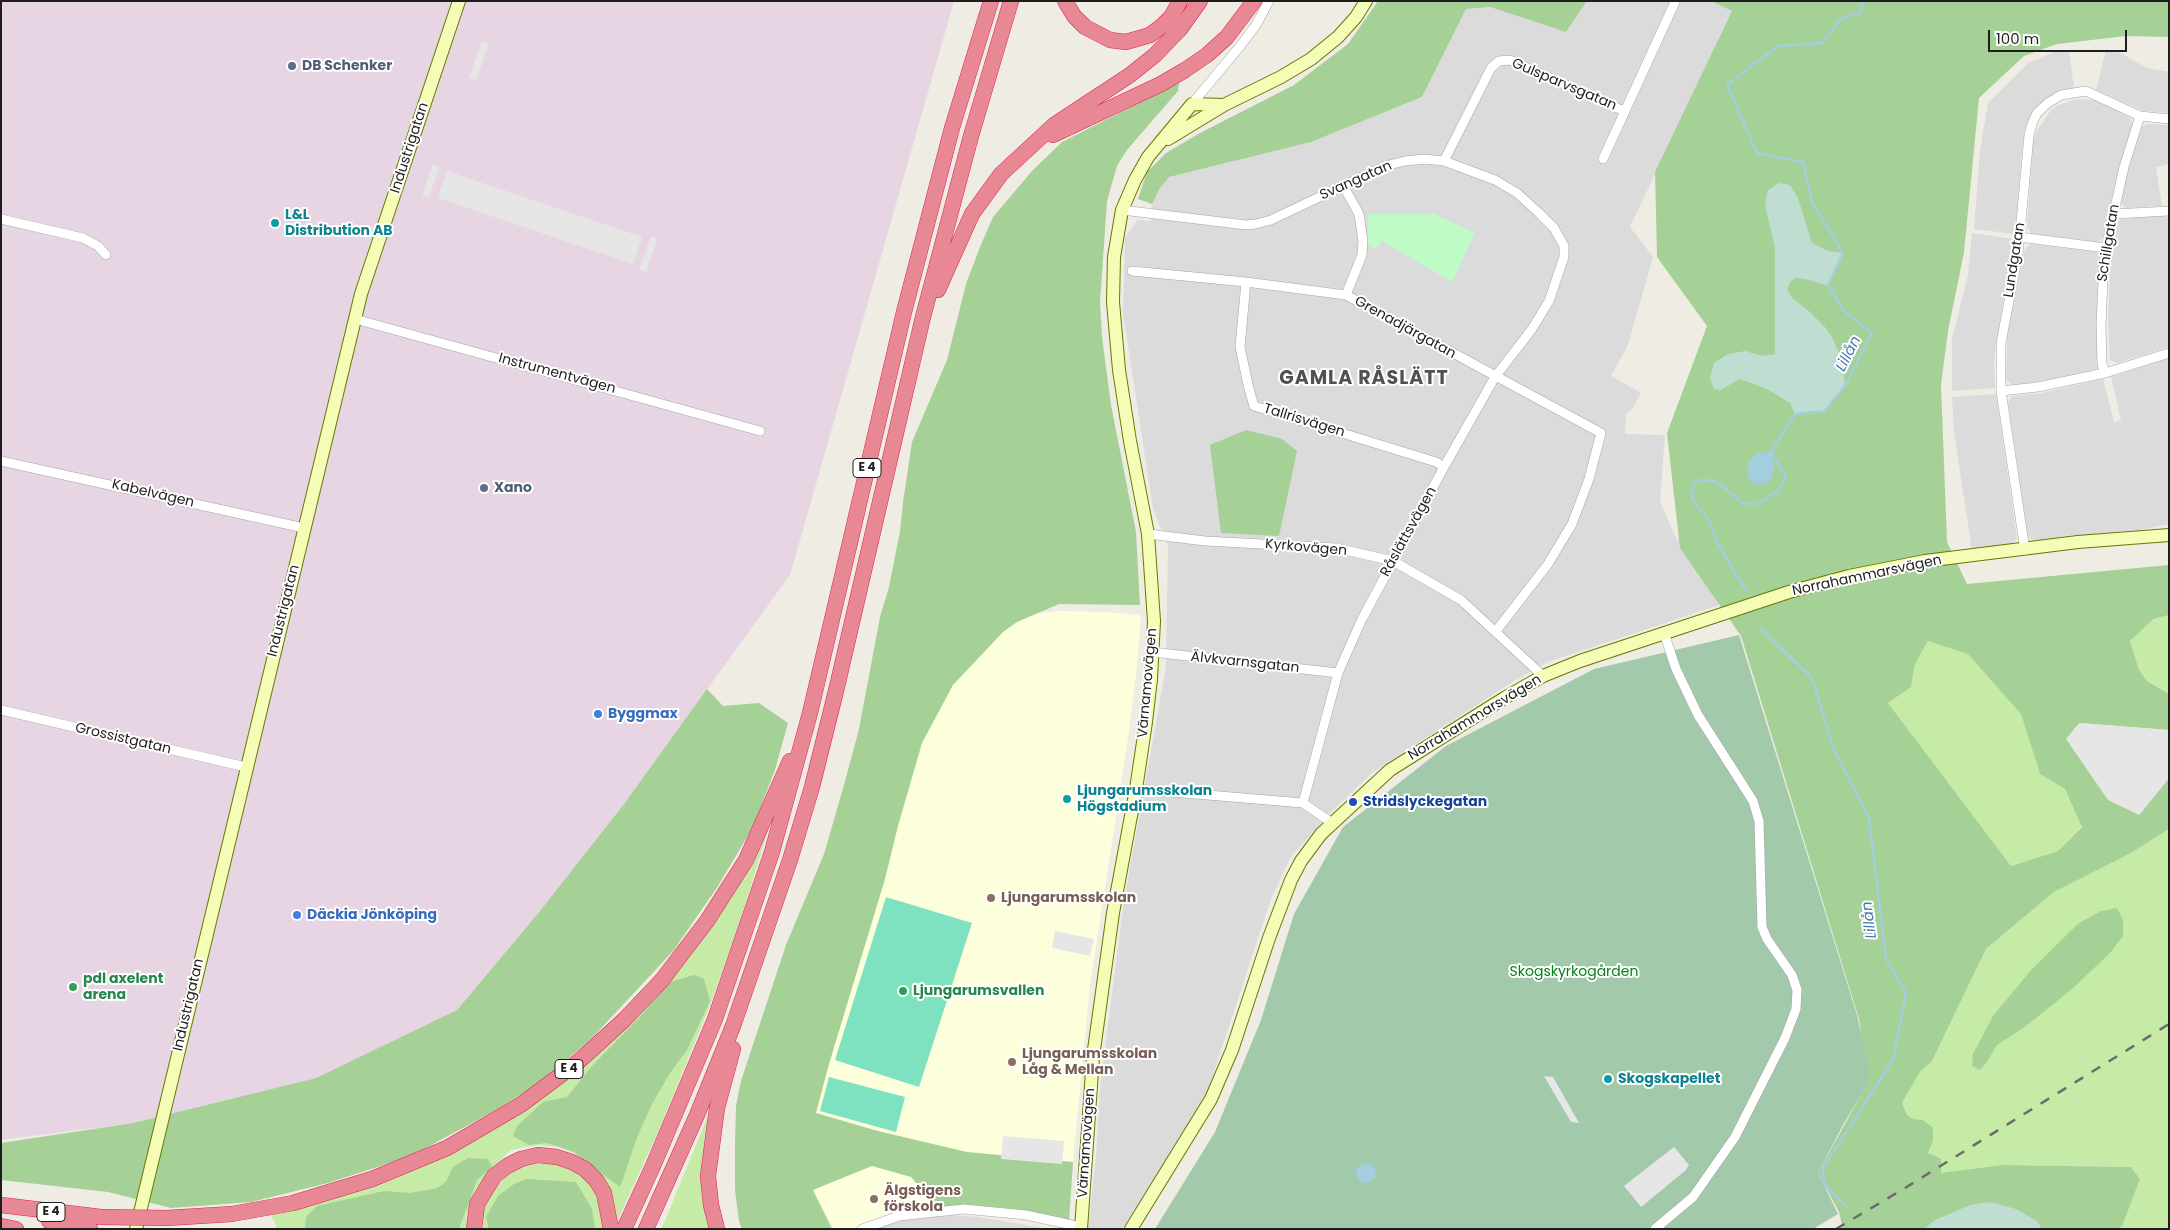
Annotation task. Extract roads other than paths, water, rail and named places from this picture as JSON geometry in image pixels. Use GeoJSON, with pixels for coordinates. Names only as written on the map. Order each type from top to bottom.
{"type":"FeatureCollection","features":[{"type":"Feature","properties":{"kind":"highway","name":"E 4"},"geometry":{"type":"LineString","coordinates":[[1,1206],[101,1217],[167,1218],[232,1214],[293,1202],[372,1179],[447,1148],[522,1104],[578,1062],[624,1020],[662,980],[707,921],[746,860],[770,811],[810,713],[904,312],[952,128],[991,1]]}},
{"type":"Feature","properties":{"kind":"highway","name":"E 4"},"geometry":{"type":"LineString","coordinates":[[646,1229],[701,1106],[733,1026],[762,945],[812,787],[836,692],[914,353],[971,136],[1011,1]]}},
{"type":"Feature","properties":{"kind":"highway"},"geometry":{"type":"LineString","coordinates":[[1065,1],[1074,16],[1085,27],[1110,40],[1126,42],[1150,35],[1162,26],[1171,17],[1180,1]]}},
{"type":"Feature","properties":{"kind":"highway"},"geometry":{"type":"LineString","coordinates":[[914,353],[942,279],[972,214],[1001,174],[1054,125],[1130,75],[1170,42],[1200,1]]}},
{"type":"Feature","properties":{"kind":"highway"},"geometry":{"type":"LineString","coordinates":[[1030,147],[1161,84],[1185,70],[1207,55],[1227,37],[1254,1]]}},
{"type":"Feature","properties":{"kind":"highway"},"geometry":{"type":"LineString","coordinates":[[624,1229],[668,1132],[715,1019],[772,852],[810,713]]}},
{"type":"Feature","properties":{"kind":"highway"},"geometry":{"type":"LineString","coordinates":[[717,1229],[711,1205],[708,1176],[711,1141],[717,1108],[762,945]]}},
{"type":"Feature","properties":{"kind":"highway"},"geometry":{"type":"LineString","coordinates":[[474,1229],[477,1204],[494,1176],[507,1166],[521,1159],[538,1155],[557,1157],[585,1169],[596,1180],[604,1193],[611,1229]]}},
{"type":"Feature","properties":{"kind":"highway"},"geometry":{"type":"LineString","coordinates":[[1,1206],[60,1224],[90,1229]]}},
{"type":"Feature","properties":{"kind":"highway"},"geometry":{"type":"LineString","coordinates":[[1,1226],[16,1229]]}},
{"type":"Feature","properties":{"kind":"street","name":"Industrigatan"},"geometry":{"type":"LineString","coordinates":[[136,1229],[361,294],[459,1]]}},
{"type":"Feature","properties":{"kind":"street"},"geometry":{"type":"LineString","coordinates":[[1192,104],[1246,38],[1269,1]]}},
{"type":"Feature","properties":{"kind":"street","name":"Värnamovägen"},"geometry":{"type":"LineString","coordinates":[[1157,146],[1224,105],[1281,77],[1311,59],[1338,37],[1366,1]]}},
{"type":"Feature","properties":{"kind":"street"},"geometry":{"type":"LineString","coordinates":[[1603,159],[1675,2]]}},
{"type":"Feature","properties":{"kind":"street","name":"Gulsparvsgatan"},"geometry":{"type":"LineString","coordinates":[[1444,162],[1491,68],[1499,61],[1510,60],[1624,111]]}},
{"type":"Feature","properties":{"kind":"street","name":"Lundgatan"},"geometry":{"type":"LineString","coordinates":[[2025,550],[2001,391],[2000,343],[2019,237],[2028,135],[2037,113],[2048,103],[2062,95],[2086,91],[2140,116],[2169,119]]}},
{"type":"Feature","properties":{"kind":"street","name":"Värnamovägen"},"geometry":{"type":"LineString","coordinates":[[1081,1228],[1093,1057],[1101,988],[1149,703],[1154,613],[1148,534],[1127,426],[1119,370],[1113,302],[1114,256],[1122,210],[1135,180],[1157,146],[1192,104],[1224,105]]}},
{"type":"Feature","properties":{"kind":"street","name":"Schillgatan"},"geometry":{"type":"LineString","coordinates":[[2105,373],[2102,364],[2101,325],[2102,282],[2106,248],[2112,214],[2124,167],[2140,116]]}},
{"type":"Feature","properties":{"kind":"street","name":"Svangatan"},"geometry":{"type":"LineString","coordinates":[[1122,210],[1246,225],[1271,220],[1385,166],[1414,160],[1444,162],[1495,180],[1517,194],[1554,228],[1564,246]]}},
{"type":"Feature","properties":{"kind":"street"},"geometry":{"type":"LineString","coordinates":[[1344,186],[1359,214],[1363,241],[1362,255],[1346,295]]}},
{"type":"Feature","properties":{"kind":"street"},"geometry":{"type":"LineString","coordinates":[[2112,214],[2169,211]]}},
{"type":"Feature","properties":{"kind":"street"},"geometry":{"type":"LineString","coordinates":[[1,219],[83,238],[98,246],[106,255]]}},
{"type":"Feature","properties":{"kind":"street"},"geometry":{"type":"LineString","coordinates":[[2019,237],[2106,248]]}},
{"type":"Feature","properties":{"kind":"street","name":"Råslättsvägen"},"geometry":{"type":"LineString","coordinates":[[1302,804],[1338,673],[1362,619],[1495,377],[1532,329],[1549,301],[1564,257],[1564,246]]}},
{"type":"Feature","properties":{"kind":"street","name":"Grenadjärgatan"},"geometry":{"type":"LineString","coordinates":[[1132,271],[1246,282],[1346,295],[1601,433],[1589,479],[1572,524],[1548,564],[1496,631]]}},
{"type":"Feature","properties":{"kind":"street","name":"Tallrisvägen"},"geometry":{"type":"LineString","coordinates":[[1246,282],[1240,347],[1254,406],[1436,462],[1444,467]]}},
{"type":"Feature","properties":{"kind":"street","name":"Instrumentvägen"},"geometry":{"type":"LineString","coordinates":[[355,319],[760,431]]}},
{"type":"Feature","properties":{"kind":"street"},"geometry":{"type":"LineString","coordinates":[[2001,391],[2038,387],[2105,373],[2169,353]]}},
{"type":"Feature","properties":{"kind":"street","name":"Kabelvägen"},"geometry":{"type":"LineString","coordinates":[[1,461],[304,528]]}},
{"type":"Feature","properties":{"kind":"street","name":"Kyrkovägen"},"geometry":{"type":"LineString","coordinates":[[1148,534],[1204,541],[1336,548],[1393,561],[1461,600],[1543,676]]}},
{"type":"Feature","properties":{"kind":"street","name":"Norrahammarsvägen"},"geometry":{"type":"LineString","coordinates":[[1131,1229],[1211,1099],[1232,1050],[1269,938],[1291,880],[1310,847],[1332,823],[1390,770],[1543,676],[1580,661],[1789,592],[1849,576],[1925,561],[2087,541],[2169,535]]}},
{"type":"Feature","properties":{"kind":"street"},"geometry":{"type":"LineString","coordinates":[[1655,1229],[1693,1197],[1735,1136],[1786,1038],[1796,1009],[1797,990],[1792,975],[1766,939],[1762,927],[1759,821],[1754,801],[1698,715],[1676,669],[1664,633]]}},
{"type":"Feature","properties":{"kind":"street","name":"Älvkvarnsgatan"},"geometry":{"type":"LineString","coordinates":[[1152,652],[1338,673]]}},
{"type":"Feature","properties":{"kind":"street","name":"Grossistgatan"},"geometry":{"type":"LineString","coordinates":[[1,710],[246,767]]}},
{"type":"Feature","properties":{"kind":"street"},"geometry":{"type":"LineString","coordinates":[[1136,789],[1302,804],[1332,823]]}},
{"type":"Feature","properties":{"kind":"street"},"geometry":{"type":"LineString","coordinates":[[862,1229],[899,1216],[964,1209],[1026,1215],[1081,1228]]}},
{"type":"Feature","properties":{"kind":"water"},"geometry":{"type":"Polygon","coordinates":[[[1771,452],[1774,467],[1773,473],[1769,482],[1757,485],[1749,480],[1747,465],[1756,453],[1771,452]]]}},
{"type":"Feature","properties":{"kind":"water"},"geometry":{"type":"Polygon","coordinates":[[[1366,1163],[1373,1166],[1376,1173],[1373,1180],[1366,1183],[1359,1180],[1356,1173],[1359,1166],[1366,1163]]]}},
{"type":"Feature","properties":{"kind":"waterway","name":"Lillån"},"geometry":{"type":"LineString","coordinates":[[1746,591],[1718,544],[1709,520],[1693,501],[1691,491],[1699,480],[1710,480],[1721,485],[1742,503],[1755,505],[1778,491],[1786,477],[1771,452],[1795,414],[1825,411],[1845,386],[1872,333],[1844,311],[1828,286],[1843,253],[1812,202],[1803,162],[1757,153],[1727,85],[1778,46],[1822,43],[1840,20],[1860,12],[1864,1]]}},
{"type":"Feature","properties":{"kind":"waterway","name":"Lillån"},"geometry":{"type":"LineString","coordinates":[[1759,627],[1812,678],[1834,750],[1869,818],[1886,959],[1906,993],[1893,1060],[1823,1168],[1824,1185],[1847,1207]]}},
{"type":"Feature","properties":{"kind":"railway"},"geometry":{"type":"LineString","coordinates":[[1836,1229],[2169,1024]]}},
{"type":"Feature","properties":{"kind":"place","name":"DB Schenker"},"geometry":{"type":"Point","coordinates":[292,66]}},
{"type":"Feature","properties":{"kind":"place","name":"L&L Distribution AB"},"geometry":{"type":"Point","coordinates":[275,223]}},
{"type":"Feature","properties":{"kind":"place","name":"Xano"},"geometry":{"type":"Point","coordinates":[484,488]}},
{"type":"Feature","properties":{"kind":"place","name":"Byggmax"},"geometry":{"type":"Point","coordinates":[598,714]}},
{"type":"Feature","properties":{"kind":"place","name":"Ljungarumsskolan Högstadium"},"geometry":{"type":"Point","coordinates":[1067,799]}},
{"type":"Feature","properties":{"kind":"place","name":"Stridslyckegatan"},"geometry":{"type":"Point","coordinates":[1353,802]}},
{"type":"Feature","properties":{"kind":"place","name":"Ljungarumsskolan"},"geometry":{"type":"Point","coordinates":[991,898]}},
{"type":"Feature","properties":{"kind":"place","name":"Däckia Jönköping"},"geometry":{"type":"Point","coordinates":[297,915]}},
{"type":"Feature","properties":{"kind":"place","name":"pdl axelent arena"},"geometry":{"type":"Point","coordinates":[73,987]}},
{"type":"Feature","properties":{"kind":"place","name":"Ljungarumsvallen"},"geometry":{"type":"Point","coordinates":[903,991]}},
{"type":"Feature","properties":{"kind":"place","name":"Ljungarumsskolan Låg & Mellan"},"geometry":{"type":"Point","coordinates":[1012,1062]}},
{"type":"Feature","properties":{"kind":"place","name":"Skogskapellet"},"geometry":{"type":"Point","coordinates":[1608,1079]}},
{"type":"Feature","properties":{"kind":"place","name":"Älgstigens förskola"},"geometry":{"type":"Point","coordinates":[874,1199]}},
{"type":"Feature","properties":{"kind":"district","name":"GAMLA RÅSLÄTT"},"geometry":{"type":"Point","coordinates":[1364,379]}},
{"type":"Feature","properties":{"kind":"park label","name":"Skogskyrkogården"},"geometry":{"type":"Point","coordinates":[1574,972]}}]}
